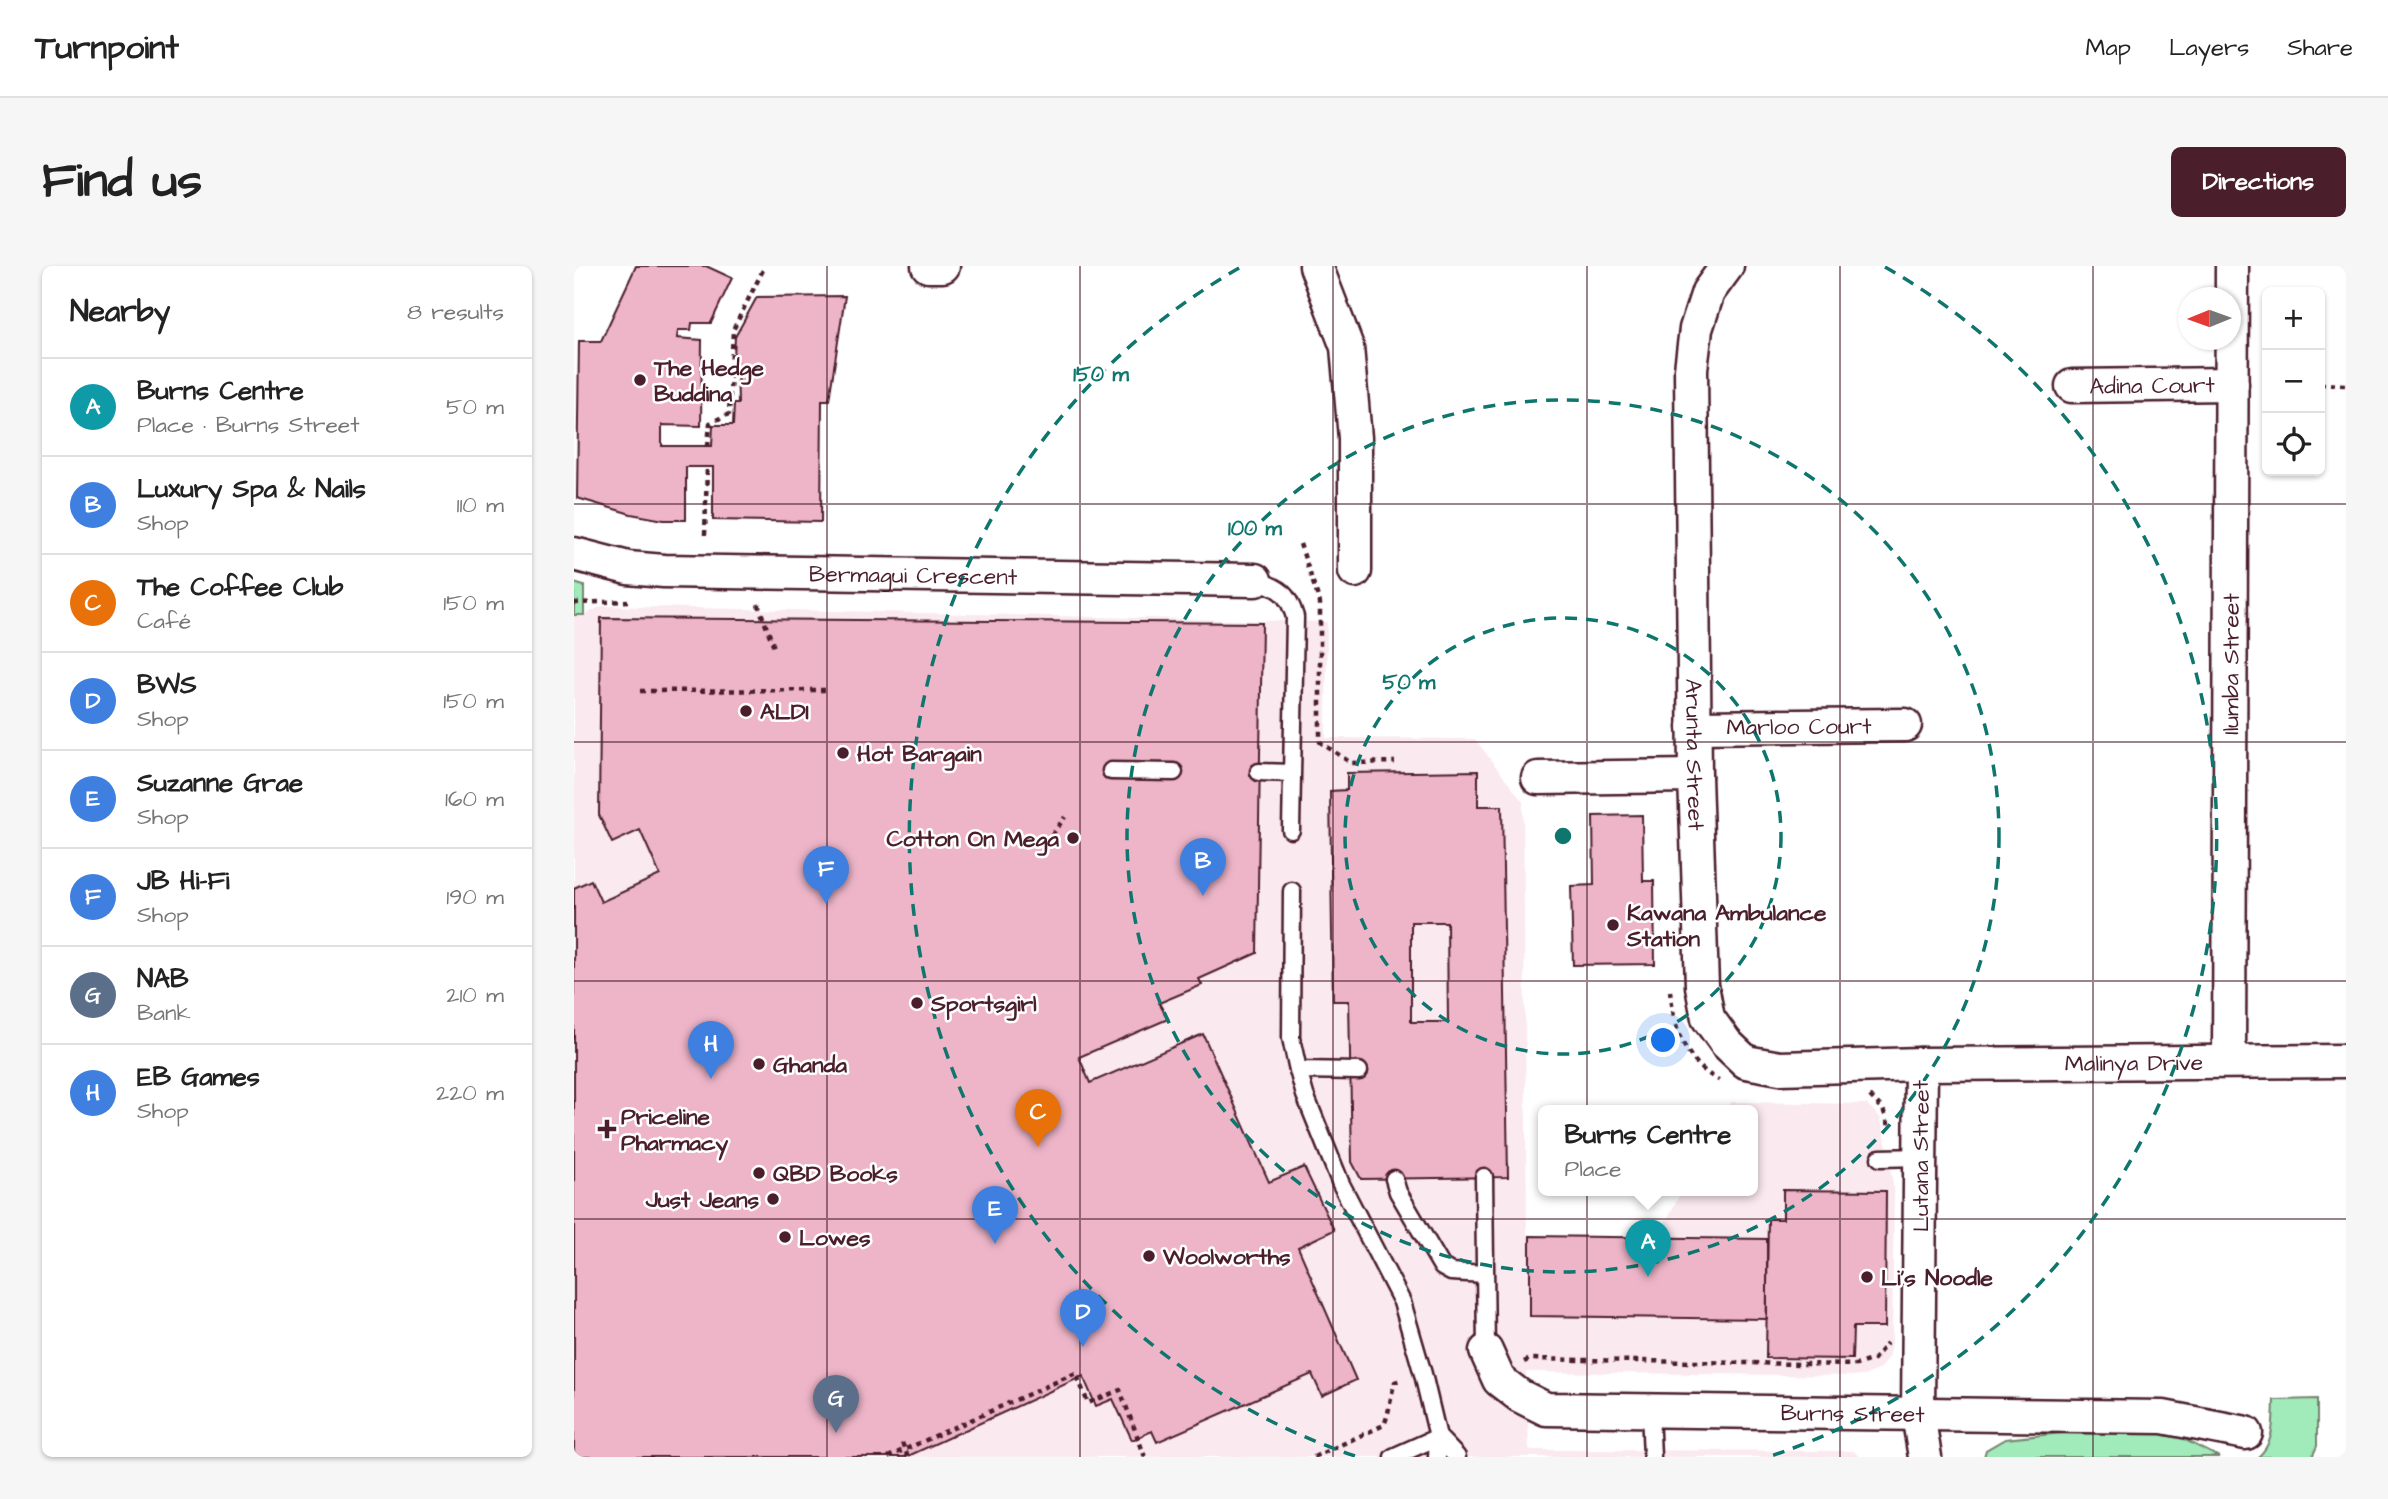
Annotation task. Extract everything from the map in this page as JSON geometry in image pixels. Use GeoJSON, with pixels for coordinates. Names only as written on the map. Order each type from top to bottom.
{"type":"FeatureCollection","features":[{"type":"Feature","properties":{"kind":"street"},"geometry":{"type":"LineString","coordinates":[[928,266],[943,266]]}},
{"type":"Feature","properties":{"kind":"street"},"geometry":{"type":"LineString","coordinates":[[1316,266],[1348,347],[1355,438],[1355,571]]}},
{"type":"Feature","properties":{"kind":"street","name":"Arunta Street"},"geometry":{"type":"LineString","coordinates":[[1727,266],[1708,292],[1696,329],[1691,369],[1695,776],[1702,986],[1708,1018],[1726,1044],[1746,1062],[1780,1068],[1921,1064]]}},
{"type":"Feature","properties":{"kind":"street","name":"Ilumba Street"},"geometry":{"type":"LineString","coordinates":[[2229,1061],[2232,266]]}},
{"type":"Feature","properties":{"kind":"street","name":"Adina Court"},"geometry":{"type":"LineString","coordinates":[[2073,387],[2232,384]]}},
{"type":"Feature","properties":{"kind":"street","name":"Bermagui Crescent"},"geometry":{"type":"LineString","coordinates":[[574,554],[628,568],[664,571],[1255,580]]}},
{"type":"Feature","properties":{"kind":"street","name":"Marloo Court"},"geometry":{"type":"LineString","coordinates":[[1694,727],[1905,725]]}},
{"type":"Feature","properties":{"kind":"street"},"geometry":{"type":"LineString","coordinates":[[1538,778],[1695,776]]}},
{"type":"Feature","properties":{"kind":"street","name":"Malinya Drive"},"geometry":{"type":"LineString","coordinates":[[1921,1064],[2346,1060]]}},
{"type":"Feature","properties":{"kind":"street","name":"Lutana Street"},"geometry":{"type":"LineString","coordinates":[[1921,1064],[1918,1414],[1925,1457]]}},
{"type":"Feature","properties":{"kind":"street","name":"Burns Street"},"geometry":{"type":"LineString","coordinates":[[1490,1359],[1499,1380],[1520,1396],[1546,1409],[2163,1418],[2246,1433]]}},
{"type":"Feature","properties":{"kind":"lane"},"geometry":{"type":"LineString","coordinates":[[1255,580],[1275,586],[1290,601],[1295,617],[1291,830]]}},
{"type":"Feature","properties":{"kind":"lane"},"geometry":{"type":"LineString","coordinates":[[1111,771],[1174,772]]}},
{"type":"Feature","properties":{"kind":"lane"},"geometry":{"type":"LineString","coordinates":[[1259,772],[1292,773]]}},
{"type":"Feature","properties":{"kind":"lane"},"geometry":{"type":"LineString","coordinates":[[1292,891],[1292,1038],[1298,1070],[1305,1096],[1341,1184],[1402,1302],[1438,1437],[1437,1457]]}},
{"type":"Feature","properties":{"kind":"lane"},"geometry":{"type":"LineString","coordinates":[[1298,1070],[1359,1071]]}},
{"type":"Feature","properties":{"kind":"lane"},"geometry":{"type":"LineString","coordinates":[[1884,1158],[1920,1157]]}},
{"type":"Feature","properties":{"kind":"lane"},"geometry":{"type":"LineString","coordinates":[[1484,1177],[1485,1274],[1490,1359]]}},
{"type":"Feature","properties":{"kind":"lane"},"geometry":{"type":"LineString","coordinates":[[1394,1178],[1398,1192],[1442,1268],[1451,1272],[1485,1274]]}},
{"type":"Feature","properties":{"kind":"lane"},"geometry":{"type":"LineString","coordinates":[[1650,1410],[1652,1457]]}},
{"type":"Feature","properties":{"kind":"lane"},"geometry":{"type":"LineString","coordinates":[[1393,1457],[1438,1437]]}},
{"type":"Feature","properties":{"kind":"lane"},"geometry":{"type":"LineString","coordinates":[[1438,1437],[1457,1457]]}},
{"type":"Feature","properties":{"kind":"path"},"geometry":{"type":"LineString","coordinates":[[708,446],[710,423],[729,414],[733,330],[765,266]]}},
{"type":"Feature","properties":{"kind":"path"},"geometry":{"type":"LineString","coordinates":[[2325,384],[2346,384]]}},
{"type":"Feature","properties":{"kind":"path"},"geometry":{"type":"LineString","coordinates":[[705,535],[707,467]]}},
{"type":"Feature","properties":{"kind":"path"},"geometry":{"type":"LineString","coordinates":[[1300,544],[1320,603],[1320,742],[1351,763],[1395,762]]}},
{"type":"Feature","properties":{"kind":"path"},"geometry":{"type":"LineString","coordinates":[[574,603],[628,601]]}},
{"type":"Feature","properties":{"kind":"path"},"geometry":{"type":"LineString","coordinates":[[758,604],[775,650]]}},
{"type":"Feature","properties":{"kind":"path"},"geometry":{"type":"LineString","coordinates":[[640,691],[825,690]]}},
{"type":"Feature","properties":{"kind":"path"},"geometry":{"type":"LineString","coordinates":[[1052,835],[1065,817]]}},
{"type":"Feature","properties":{"kind":"path"},"geometry":{"type":"LineString","coordinates":[[1670,986],[1670,1000],[1678,1034],[1690,1055],[1714,1077],[1726,1083]]}},
{"type":"Feature","properties":{"kind":"path"},"geometry":{"type":"LineString","coordinates":[[1863,1092],[1875,1099],[1883,1109],[1889,1126],[1884,1158]]}},
{"type":"Feature","properties":{"kind":"path"},"geometry":{"type":"LineString","coordinates":[[1490,1359],[1515,1365],[1530,1359],[1856,1365],[1874,1359],[1892,1340]]}},
{"type":"Feature","properties":{"kind":"path"},"geometry":{"type":"LineString","coordinates":[[888,1457],[1076,1373],[1088,1403],[1120,1390],[1145,1457]]}},
{"type":"Feature","properties":{"kind":"path"},"geometry":{"type":"LineString","coordinates":[[1314,1457],[1384,1425],[1390,1411],[1395,1382],[1423,1374]]}},
{"type":"Feature","properties":{"kind":"path"},"geometry":{"type":"LineString","coordinates":[[902,1443],[908,1457]]}},
{"type":"Feature","properties":{"kind":"shaded area"},"geometry":{"type":"Polygon","coordinates":[[[602,606],[1327,622],[1326,738],[1475,739],[1523,802],[1527,1235],[1657,1237],[1679,1196],[1758,1196],[1758,1105],[1729,1105],[1731,1102],[1867,1104],[1880,1117],[1884,1131],[1894,1191],[1892,1340],[1890,1355],[1881,1368],[1864,1376],[1526,1372],[1529,1450],[1854,1451],[1860,1457],[574,1457],[574,615],[584,615],[602,606]]]}},
{"type":"Feature","properties":{"kind":"green space"},"geometry":{"type":"Polygon","coordinates":[[[574,583],[584,586],[584,615],[574,615],[574,583]]]}},
{"type":"Feature","properties":{"kind":"green space"},"geometry":{"type":"Polygon","coordinates":[[[2317,1399],[2317,1446],[2312,1457],[2258,1457],[2270,1438],[2274,1400],[2317,1399]]]}},
{"type":"Feature","properties":{"kind":"green space"},"geometry":{"type":"Polygon","coordinates":[[[2129,1426],[2164,1429],[2219,1457],[1984,1457],[1986,1450],[2005,1439],[2129,1426]]]}},
{"type":"Feature","properties":{"kind":"building","name":"The Hedge Buddina"},"geometry":{"type":"Polygon","coordinates":[[[636,266],[706,266],[732,278],[711,323],[692,323],[691,330],[678,330],[677,338],[702,340],[701,426],[662,425],[662,446],[712,446],[713,425],[733,425],[734,404],[738,404],[735,337],[757,297],[845,296],[829,400],[822,400],[821,522],[713,520],[713,467],[686,467],[686,520],[664,520],[631,514],[577,498],[579,341],[601,341],[636,266]]]}},
{"type":"Feature","properties":{"kind":"building"},"geometry":{"type":"Polygon","coordinates":[[[601,618],[1262,623],[1257,953],[1199,979],[1202,985],[1159,1003],[1168,1019],[1079,1057],[1090,1083],[1203,1034],[1269,1182],[1304,1167],[1334,1230],[1298,1247],[1356,1380],[1322,1396],[1312,1374],[1157,1442],[1152,1431],[1132,1440],[1113,1399],[1096,1406],[1083,1376],[906,1457],[574,1457],[574,888],[591,880],[601,902],[660,875],[640,830],[612,843],[599,815],[601,618]]]}},
{"type":"Feature","properties":{"kind":"building"},"geometry":{"type":"Polygon","coordinates":[[[1478,771],[1478,806],[1502,806],[1508,1177],[1361,1179],[1352,1162],[1349,1001],[1333,1001],[1330,791],[1347,790],[1347,773],[1478,771]],[[1411,922],[1411,1022],[1448,1022],[1447,922],[1411,922]]]}},
{"type":"Feature","properties":{"kind":"building","name":"Kawana Ambulance Station"},"geometry":{"type":"Polygon","coordinates":[[[1642,815],[1643,881],[1654,881],[1655,964],[1573,965],[1571,886],[1594,885],[1593,816],[1642,815]]]}},
{"type":"Feature","properties":{"kind":"building"},"geometry":{"type":"Polygon","coordinates":[[[1783,1190],[1886,1191],[1885,1327],[1853,1327],[1852,1359],[1766,1358],[1768,1219],[1783,1219],[1783,1190]]]}},
{"type":"Feature","properties":{"kind":"building"},"geometry":{"type":"Polygon","coordinates":[[[1530,1236],[1767,1239],[1767,1319],[1530,1316],[1530,1236]]]}},
{"type":"Feature","properties":{"kind":"place","name":"The Hedge Buddina"},"geometry":{"type":"Point","coordinates":[640,380]}},
{"type":"Feature","properties":{"kind":"place","name":"ALDI"},"geometry":{"type":"Point","coordinates":[746,711]}},
{"type":"Feature","properties":{"kind":"place","name":"Hot Bargain"},"geometry":{"type":"Point","coordinates":[843,753]}},
{"type":"Feature","properties":{"kind":"place","name":"Cotton On Mega"},"geometry":{"type":"Point","coordinates":[1073,838]}},
{"type":"Feature","properties":{"kind":"place","name":"Luxury Spa & Nails"},"geometry":{"type":"Point","coordinates":[1203,896]}},
{"type":"Feature","properties":{"kind":"place","name":"JB Hi-Fi"},"geometry":{"type":"Point","coordinates":[826,904]}},
{"type":"Feature","properties":{"kind":"place","name":"Kawana Ambulance Station"},"geometry":{"type":"Point","coordinates":[1613,925]}},
{"type":"Feature","properties":{"kind":"place","name":"Sportsgirl"},"geometry":{"type":"Point","coordinates":[917,1003]}},
{"type":"Feature","properties":{"kind":"place","name":"Ghanda"},"geometry":{"type":"Point","coordinates":[759,1064]}},
{"type":"Feature","properties":{"kind":"place","name":"EB Games"},"geometry":{"type":"Point","coordinates":[711,1079]}},
{"type":"Feature","properties":{"kind":"place","name":"Priceline Pharmacy"},"geometry":{"type":"Point","coordinates":[607,1129]}},
{"type":"Feature","properties":{"kind":"place","name":"The Coffee Club"},"geometry":{"type":"Point","coordinates":[1038,1147]}},
{"type":"Feature","properties":{"kind":"place","name":"QBD Books"},"geometry":{"type":"Point","coordinates":[759,1173]}},
{"type":"Feature","properties":{"kind":"place","name":"Just Jeans"},"geometry":{"type":"Point","coordinates":[773,1199]}},
{"type":"Feature","properties":{"kind":"place","name":"Lowes"},"geometry":{"type":"Point","coordinates":[785,1237]}},
{"type":"Feature","properties":{"kind":"place","name":"Suzanne Grae"},"geometry":{"type":"Point","coordinates":[995,1244]}},
{"type":"Feature","properties":{"kind":"place","name":"Woolworths"},"geometry":{"type":"Point","coordinates":[1149,1256]}},
{"type":"Feature","properties":{"kind":"place","name":"Burns Centre"},"geometry":{"type":"Point","coordinates":[1648,1277]}},
{"type":"Feature","properties":{"kind":"place","name":"Li's Noodle"},"geometry":{"type":"Point","coordinates":[1867,1277]}},
{"type":"Feature","properties":{"kind":"place","name":"BWS"},"geometry":{"type":"Point","coordinates":[1083,1347]}},
{"type":"Feature","properties":{"kind":"place","name":"NAB"},"geometry":{"type":"Point","coordinates":[836,1433]}}]}
